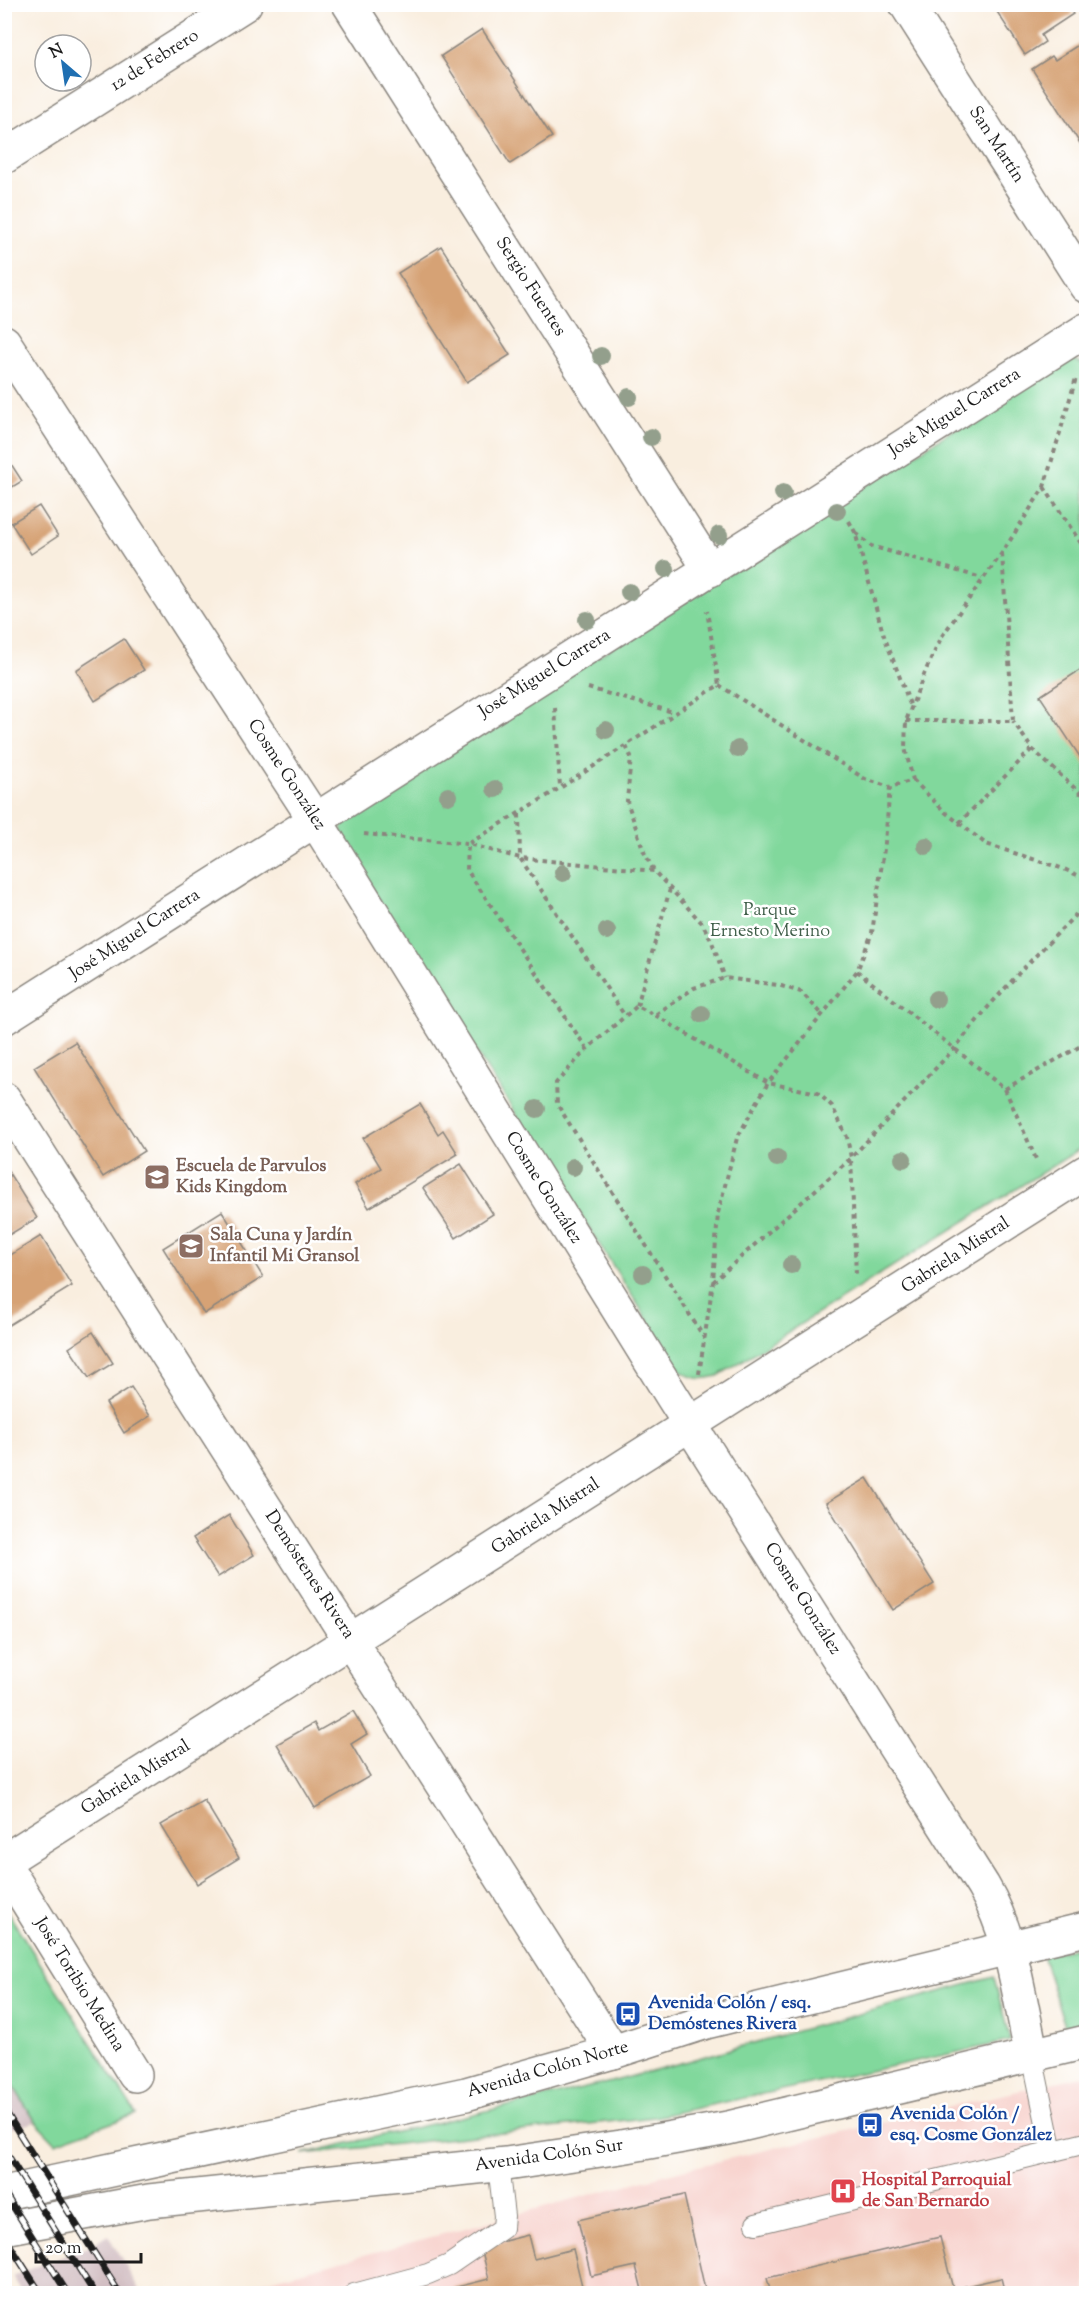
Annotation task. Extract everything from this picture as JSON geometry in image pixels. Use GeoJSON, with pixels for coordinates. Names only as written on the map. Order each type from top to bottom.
{"type":"FeatureCollection","features":[{"type":"Feature","properties":{"kind":"street","name":"12 de Febrero"},"geometry":{"type":"LineString","coordinates":[[4,157],[245,4]]}},
{"type":"Feature","properties":{"kind":"street","name":"Sergio Fuentes"},"geometry":{"type":"LineString","coordinates":[[349,4],[710,570]]}},
{"type":"Feature","properties":{"kind":"street","name":"San Martín"},"geometry":{"type":"LineString","coordinates":[[906,4],[1086,286]]}},
{"type":"Feature","properties":{"kind":"street","name":"José Miguel Carrera"},"geometry":{"type":"LineString","coordinates":[[4,1018],[1086,330]]}},
{"type":"Feature","properties":{"kind":"street","name":"Cosme González"},"geometry":{"type":"LineString","coordinates":[[4,342],[703,1416],[1000,1917],[1032,2055]]}},
{"type":"Feature","properties":{"kind":"street","name":"Demóstenes Rivera"},"geometry":{"type":"LineString","coordinates":[[4,1099],[614,2052]]}},
{"type":"Feature","properties":{"kind":"street","name":"Gabriela Mistral"},"geometry":{"type":"LineString","coordinates":[[4,1863],[1086,1172]]}},
{"type":"Feature","properties":{"kind":"street","name":"José Toribio Medina"},"geometry":{"type":"LineString","coordinates":[[4,1863],[135,2075]]}},
{"type":"Feature","properties":{"kind":"street","name":"Avenida Colón Norte"},"geometry":{"type":"LineString","coordinates":[[4,2193],[466,2094],[614,2052],[706,2022],[1086,1929]]}},
{"type":"Feature","properties":{"kind":"street","name":"Avenida Colón Sur"},"geometry":{"type":"LineString","coordinates":[[4,2228],[149,2201],[498,2164],[621,2147],[728,2128],[1086,2042]]}},
{"type":"Feature","properties":{"kind":"lane"},"geometry":{"type":"LineString","coordinates":[[1032,2055],[1052,2152]]}},
{"type":"Feature","properties":{"kind":"lane"},"geometry":{"type":"LineString","coordinates":[[756,2224],[1086,2143]]}},
{"type":"Feature","properties":{"kind":"lane"},"geometry":{"type":"LineString","coordinates":[[354,2294],[428,2274],[449,2265],[503,2228],[504,2216],[498,2164]]}},
{"type":"Feature","properties":{"kind":"path"},"geometry":{"type":"LineString","coordinates":[[1077,376],[1044,487],[1002,553],[942,636],[906,721],[905,748],[913,780],[945,812],[986,844],[1064,869],[1086,879]]}},
{"type":"Feature","properties":{"kind":"path"},"geometry":{"type":"LineString","coordinates":[[1044,487],[1086,551]]}},
{"type":"Feature","properties":{"kind":"path"},"geometry":{"type":"LineString","coordinates":[[849,521],[855,532],[884,633],[911,708]]}},
{"type":"Feature","properties":{"kind":"path"},"geometry":{"type":"LineString","coordinates":[[855,532],[871,546],[982,578]]}},
{"type":"Feature","properties":{"kind":"path"},"geometry":{"type":"LineString","coordinates":[[1002,553],[1013,721],[1032,749],[1080,794],[1086,794]]}},
{"type":"Feature","properties":{"kind":"path"},"geometry":{"type":"LineString","coordinates":[[707,610],[719,685],[864,779],[890,787],[913,780]]}},
{"type":"Feature","properties":{"kind":"path"},"geometry":{"type":"LineString","coordinates":[[468,844],[560,788],[674,712],[719,685]]}},
{"type":"Feature","properties":{"kind":"path"},"geometry":{"type":"LineString","coordinates":[[586,687],[674,712]]}},
{"type":"Feature","properties":{"kind":"path"},"geometry":{"type":"LineString","coordinates":[[555,707],[560,788]]}},
{"type":"Feature","properties":{"kind":"path"},"geometry":{"type":"LineString","coordinates":[[906,721],[1013,721]]}},
{"type":"Feature","properties":{"kind":"path"},"geometry":{"type":"LineString","coordinates":[[626,746],[631,757],[627,801],[644,852],[654,871],[702,923],[712,942],[725,978]]}},
{"type":"Feature","properties":{"kind":"path"},"geometry":{"type":"LineString","coordinates":[[958,823],[1032,749]]}},
{"type":"Feature","properties":{"kind":"path"},"geometry":{"type":"LineString","coordinates":[[703,1416],[699,1375],[713,1282],[718,1213],[736,1138],[768,1083],[856,971],[872,933],[890,787]]}},
{"type":"Feature","properties":{"kind":"path"},"geometry":{"type":"LineString","coordinates":[[519,813],[520,858],[625,1016]]}},
{"type":"Feature","properties":{"kind":"path"},"geometry":{"type":"LineString","coordinates":[[356,833],[468,844],[520,858],[654,871]]}},
{"type":"Feature","properties":{"kind":"path"},"geometry":{"type":"LineString","coordinates":[[468,844],[466,870],[587,1049]]}},
{"type":"Feature","properties":{"kind":"path"},"geometry":{"type":"LineString","coordinates":[[670,889],[637,1006],[587,1049],[556,1083],[557,1104],[705,1339]]}},
{"type":"Feature","properties":{"kind":"path"},"geometry":{"type":"LineString","coordinates":[[713,1282],[851,1158],[954,1049],[989,1006],[1086,904]]}},
{"type":"Feature","properties":{"kind":"path"},"geometry":{"type":"LineString","coordinates":[[856,971],[1005,1089],[1036,1159]]}},
{"type":"Feature","properties":{"kind":"path"},"geometry":{"type":"LineString","coordinates":[[655,1015],[694,988],[725,978],[778,985],[801,992],[823,1015]]}},
{"type":"Feature","properties":{"kind":"path"},"geometry":{"type":"LineString","coordinates":[[637,1006],[768,1083],[818,1093],[832,1106],[847,1137],[851,1158],[856,1274]]}},
{"type":"Feature","properties":{"kind":"path"},"geometry":{"type":"LineString","coordinates":[[1005,1089],[1086,1043]]}},
{"type":"Feature","properties":{"kind":"shaded area"},"geometry":{"type":"Polygon","coordinates":[[[5,2073],[36,2122],[5,2130],[5,2073]]]}},
{"type":"Feature","properties":{"kind":"shaded area","name":"Hospital Parroquial de San Bernardo"},"geometry":{"type":"Polygon","coordinates":[[[1086,2075],[1086,2293],[217,2294],[694,2167],[1086,2075]]]}},
{"type":"Feature","properties":{"kind":"shaded area"},"geometry":{"type":"Polygon","coordinates":[[[108,2235],[141,2293],[23,2293],[12,2276],[90,2246],[108,2235]]]}},
{"type":"Feature","properties":{"kind":"green space","name":"Parque Ernesto Merino"},"geometry":{"type":"Polygon","coordinates":[[[1073,359],[1086,365],[1086,1145],[718,1376],[693,1377],[679,1369],[345,847],[342,835],[343,824],[347,816],[1063,360],[1073,359]]]}},
{"type":"Feature","properties":{"kind":"green space"},"geometry":{"type":"Polygon","coordinates":[[[5,1908],[136,2114],[56,2143],[36,2122],[5,2073],[5,1908]]]}},
{"type":"Feature","properties":{"kind":"green space"},"geometry":{"type":"Polygon","coordinates":[[[1086,1945],[1086,2024],[1066,2029],[1042,1955],[1086,1945]]]}},
{"type":"Feature","properties":{"kind":"green space"},"geometry":{"type":"Polygon","coordinates":[[[994,1977],[1010,2041],[655,2117],[302,2154],[611,2082],[994,1977]]]}},
{"type":"Feature","properties":{"kind":"building"},"geometry":{"type":"Polygon","coordinates":[[[992,4],[1067,4],[1073,14],[1041,35],[1045,42],[1025,55],[992,4]]]}},
{"type":"Feature","properties":{"kind":"building"},"geometry":{"type":"Polygon","coordinates":[[[482,29],[552,137],[510,164],[441,56],[482,29]]]}},
{"type":"Feature","properties":{"kind":"building"},"geometry":{"type":"Polygon","coordinates":[[[1086,40],[1085,151],[1032,69],[1052,56],[1055,60],[1086,40]]]}},
{"type":"Feature","properties":{"kind":"building"},"geometry":{"type":"Polygon","coordinates":[[[441,246],[510,355],[467,382],[398,273],[441,246]]]}},
{"type":"Feature","properties":{"kind":"building"},"geometry":{"type":"Polygon","coordinates":[[[4,453],[22,481],[4,492],[4,453]]]}},
{"type":"Feature","properties":{"kind":"building"},"geometry":{"type":"Polygon","coordinates":[[[39,506],[58,536],[31,554],[11,523],[39,506]]]}},
{"type":"Feature","properties":{"kind":"building"},"geometry":{"type":"Polygon","coordinates":[[[124,639],[144,670],[95,701],[76,670],[124,639]]]}},
{"type":"Feature","properties":{"kind":"building"},"geometry":{"type":"Polygon","coordinates":[[[1086,666],[1086,766],[1040,696],[1086,666]]]}},
{"type":"Feature","properties":{"kind":"building"},"geometry":{"type":"Polygon","coordinates":[[[75,1042],[144,1151],[103,1177],[34,1067],[75,1042]]]}},
{"type":"Feature","properties":{"kind":"building"},"geometry":{"type":"Polygon","coordinates":[[[420,1104],[438,1134],[443,1130],[458,1154],[369,1208],[355,1184],[381,1168],[363,1138],[420,1104]]]}},
{"type":"Feature","properties":{"kind":"building"},"geometry":{"type":"Polygon","coordinates":[[[461,1164],[493,1214],[456,1238],[423,1188],[461,1164]]]}},
{"type":"Feature","properties":{"kind":"building"},"geometry":{"type":"Polygon","coordinates":[[[4,1165],[37,1218],[4,1238],[4,1165]]]}},
{"type":"Feature","properties":{"kind":"building"},"geometry":{"type":"Polygon","coordinates":[[[222,1211],[263,1277],[204,1314],[163,1248],[222,1211]]]}},
{"type":"Feature","properties":{"kind":"building"},"geometry":{"type":"Polygon","coordinates":[[[41,1236],[72,1286],[4,1328],[4,1259],[41,1236]]]}},
{"type":"Feature","properties":{"kind":"building"},"geometry":{"type":"Polygon","coordinates":[[[93,1332],[113,1363],[89,1378],[69,1348],[93,1332]]]}},
{"type":"Feature","properties":{"kind":"building"},"geometry":{"type":"Polygon","coordinates":[[[131,1387],[150,1416],[124,1433],[106,1403],[131,1387]]]}},
{"type":"Feature","properties":{"kind":"building"},"geometry":{"type":"Polygon","coordinates":[[[867,1478],[934,1584],[893,1610],[826,1503],[867,1478]]]}},
{"type":"Feature","properties":{"kind":"building"},"geometry":{"type":"Polygon","coordinates":[[[229,1515],[254,1555],[218,1577],[193,1538],[229,1515]]]}},
{"type":"Feature","properties":{"kind":"building"},"geometry":{"type":"Polygon","coordinates":[[[353,1711],[367,1734],[351,1744],[370,1776],[315,1808],[277,1744],[314,1723],[318,1731],[353,1711]]]}},
{"type":"Feature","properties":{"kind":"building"},"geometry":{"type":"Polygon","coordinates":[[[204,1800],[239,1858],[197,1884],[161,1825],[204,1800]]]}},
{"type":"Feature","properties":{"kind":"building"},"geometry":{"type":"Polygon","coordinates":[[[684,2195],[706,2294],[643,2294],[636,2266],[591,2276],[578,2220],[684,2195]]]}},
{"type":"Feature","properties":{"kind":"building"},"geometry":{"type":"Polygon","coordinates":[[[528,2235],[534,2259],[573,2249],[584,2294],[455,2294],[453,2288],[489,2279],[481,2247],[528,2235]]]}},
{"type":"Feature","properties":{"kind":"building"},"geometry":{"type":"Polygon","coordinates":[[[940,2237],[953,2289],[1001,2278],[1005,2294],[771,2294],[767,2278],[940,2237]]]}},
{"type":"Feature","properties":{"kind":"railway"},"geometry":{"type":"LineString","coordinates":[[4,2109],[120,2294]]}},
{"type":"Feature","properties":{"kind":"railway"},"geometry":{"type":"LineString","coordinates":[[4,2149],[95,2294]]}},
{"type":"Feature","properties":{"kind":"railway"},"geometry":{"type":"LineString","coordinates":[[4,2192],[68,2294]]}},
{"type":"Feature","properties":{"kind":"railway"},"geometry":{"type":"LineString","coordinates":[[4,2236],[41,2294]]}},
{"type":"Feature","properties":{"kind":"place","name":"Escuela de Parvulos Kids Kingdom"},"geometry":{"type":"Point","coordinates":[157,1177]}},
{"type":"Feature","properties":{"kind":"place","name":"Sala Cuna y Jardín Infantil Mi Gransol"},"geometry":{"type":"Point","coordinates":[191,1246]}},
{"type":"Feature","properties":{"kind":"place","name":"Avenida Colón / esq. Demóstenes Rivera"},"geometry":{"type":"Point","coordinates":[628,2014]}},
{"type":"Feature","properties":{"kind":"place","name":"Avenida Colón / esq. Cosme González"},"geometry":{"type":"Point","coordinates":[870,2125]}},
{"type":"Feature","properties":{"kind":"place","name":"Hospital Parroquial de San Bernardo"},"geometry":{"type":"Point","coordinates":[843,2191]}}]}
